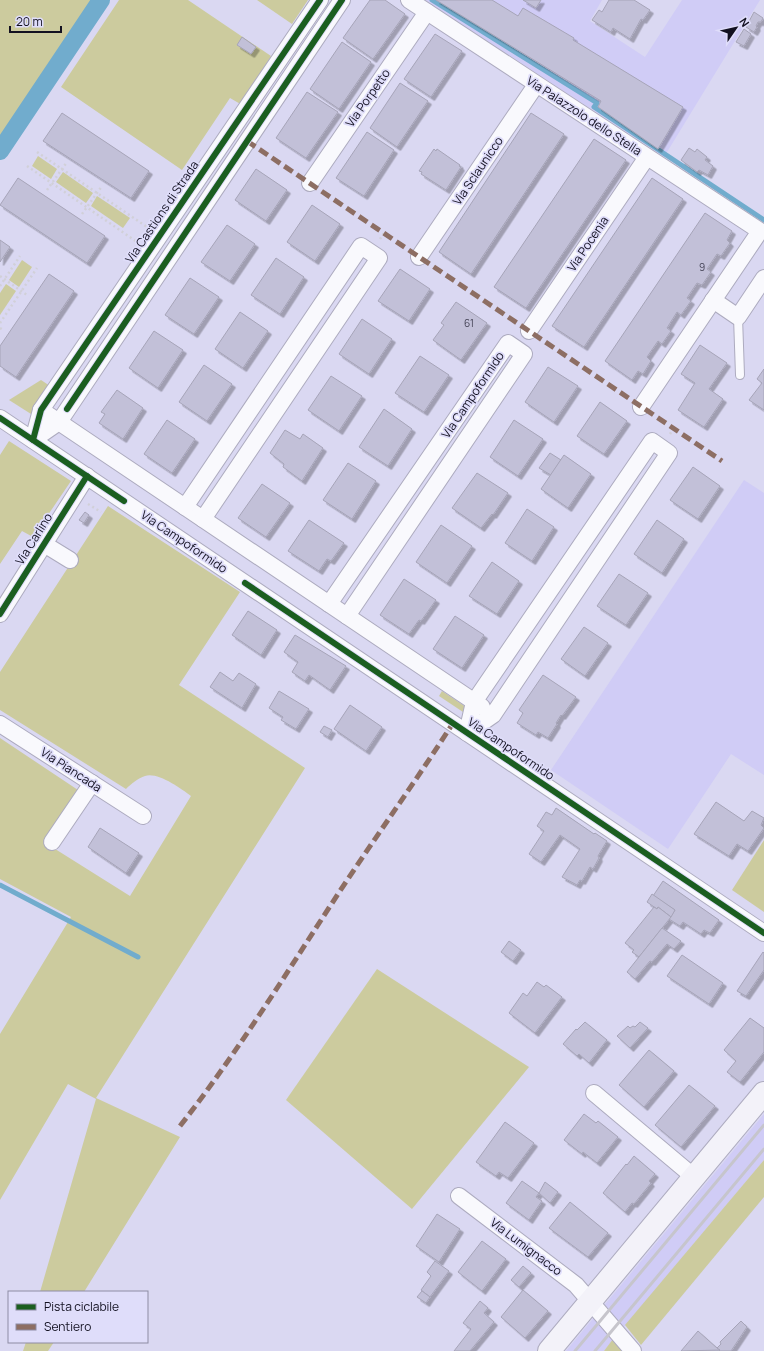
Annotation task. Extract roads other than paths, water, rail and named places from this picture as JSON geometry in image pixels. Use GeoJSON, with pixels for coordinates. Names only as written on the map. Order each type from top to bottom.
{"type":"FeatureCollection","features":[{"type":"Feature","properties":{"kind":"main road"},"geometry":{"type":"LineString","coordinates":[[549,1351],[764,1093]]}},
{"type":"Feature","properties":{"kind":"street","name":"Via Castions di Strada"},"geometry":{"type":"LineString","coordinates":[[298,49],[320,0]]}},
{"type":"Feature","properties":{"kind":"street","name":"Via Castions di Strada"},"geometry":{"type":"LineString","coordinates":[[33,440],[59,422],[129,299],[298,49],[342,0]]}},
{"type":"Feature","properties":{"kind":"street","name":"Via Palazzolo dello Stella"},"geometry":{"type":"LineString","coordinates":[[409,0],[762,233],[713,300],[641,407]]}},
{"type":"Feature","properties":{"kind":"street","name":"Via Porpetto"},"geometry":{"type":"LineString","coordinates":[[310,183],[427,12]]}},
{"type":"Feature","properties":{"kind":"street","name":"Via Sclaunicco"},"geometry":{"type":"LineString","coordinates":[[419,258],[536,85]]}},
{"type":"Feature","properties":{"kind":"street","name":"Via Pocenia"},"geometry":{"type":"LineString","coordinates":[[529,331],[647,157]]}},
{"type":"Feature","properties":{"kind":"street","name":"Via Castions di Strada"},"geometry":{"type":"LineString","coordinates":[[33,440],[41,410],[129,299],[149,250],[159,236],[199,195]]}},
{"type":"Feature","properties":{"kind":"street"},"geometry":{"type":"LineString","coordinates":[[185,507],[361,246],[371,252],[379,258],[203,519]]}},
{"type":"Feature","properties":{"kind":"street"},"geometry":{"type":"LineString","coordinates":[[713,300],[738,317],[764,278]]}},
{"type":"Feature","properties":{"kind":"street","name":"Via Campoformido"},"geometry":{"type":"LineString","coordinates":[[329,604],[508,343],[524,354],[347,616]]}},
{"type":"Feature","properties":{"kind":"street","name":"Via Campoformido"},"geometry":{"type":"LineString","coordinates":[[41,410],[493,715]]}},
{"type":"Feature","properties":{"kind":"street","name":"Via Campoformido"},"geometry":{"type":"LineString","coordinates":[[0,418],[764,933]]}},
{"type":"Feature","properties":{"kind":"street","name":"Via Campoformido"},"geometry":{"type":"LineString","coordinates":[[652,441],[669,453],[493,715],[467,733],[474,702],[652,441]]}},
{"type":"Feature","properties":{"kind":"street","name":"Via Carlino"},"geometry":{"type":"LineString","coordinates":[[1,608],[87,476]]}},
{"type":"Feature","properties":{"kind":"street"},"geometry":{"type":"LineString","coordinates":[[44,544],[70,560]]}},
{"type":"Feature","properties":{"kind":"street","name":"Via Piancada"},"geometry":{"type":"LineString","coordinates":[[0,724],[143,816]]}},
{"type":"Feature","properties":{"kind":"street"},"geometry":{"type":"LineString","coordinates":[[52,842],[92,783]]}},
{"type":"Feature","properties":{"kind":"street"},"geometry":{"type":"LineString","coordinates":[[594,1093],[694,1177]]}},
{"type":"Feature","properties":{"kind":"street","name":"Via Lumignacco"},"geometry":{"type":"LineString","coordinates":[[459,1196],[576,1285],[633,1351]]}},
{"type":"Feature","properties":{"kind":"lane"},"geometry":{"type":"LineString","coordinates":[[738,317],[740,375]]}},
{"type":"Feature","properties":{"kind":"waterway"},"geometry":{"type":"LineString","coordinates":[[0,151],[101,0]]}},
{"type":"Feature","properties":{"kind":"waterway"},"geometry":{"type":"LineString","coordinates":[[432,0],[597,103],[594,107],[764,220]]}},
{"type":"Feature","properties":{"kind":"waterway"},"geometry":{"type":"LineString","coordinates":[[0,885],[138,957]]}},
{"type":"Feature","properties":{"kind":"railway"},"geometry":{"type":"LineString","coordinates":[[575,1351],[764,1125]]}},
{"type":"Feature","properties":{"kind":"railway"},"geometry":{"type":"LineString","coordinates":[[595,1351],[764,1149]]}}]}
